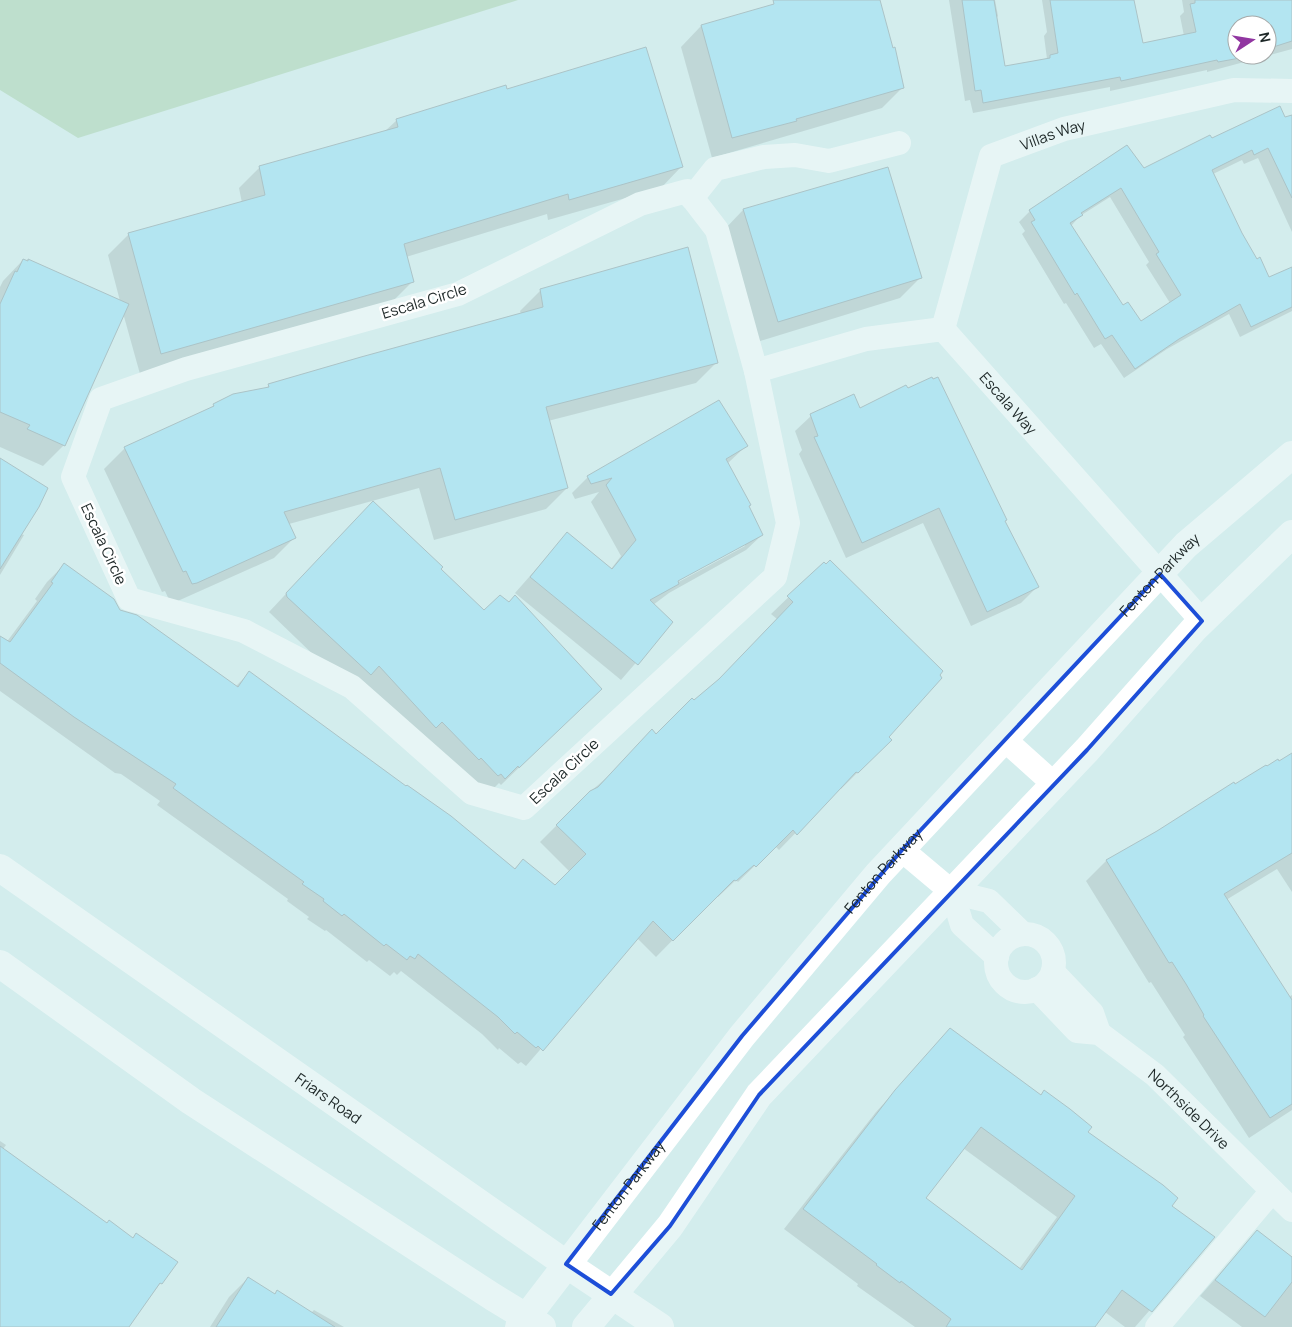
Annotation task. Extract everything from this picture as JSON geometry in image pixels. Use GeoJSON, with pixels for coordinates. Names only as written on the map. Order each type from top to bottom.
{"type":"FeatureCollection","features":[{"type":"Feature","properties":{"kind":"main road","name":"Fenton Parkway"},"geometry":{"type":"LineString","coordinates":[[529,1324],[566,1264],[742,1036],[878,874],[1186,545],[1292,455]]}},
{"type":"Feature","properties":{"kind":"main road"},"geometry":{"type":"LineString","coordinates":[[586,1327],[611,1294],[670,1226],[760,1095],[1054,784],[1202,621],[1292,534]]}},
{"type":"Feature","properties":{"kind":"main road","name":"Friars Road"},"geometry":{"type":"LineString","coordinates":[[0,868],[566,1264],[660,1327]]}},
{"type":"Feature","properties":{"kind":"main road"},"geometry":{"type":"LineString","coordinates":[[0,964],[191,1101],[529,1324]]}},
{"type":"Feature","properties":{"kind":"street","name":"Villas Way"},"geometry":{"type":"LineString","coordinates":[[943,328],[991,156],[1064,129],[1234,90],[1292,91]]}},
{"type":"Feature","properties":{"kind":"street"},"geometry":{"type":"LineString","coordinates":[[692,198],[715,169],[772,156],[795,154],[829,161],[899,143]]}},
{"type":"Feature","properties":{"kind":"street","name":"Escala Circle"},"geometry":{"type":"LineString","coordinates":[[687,191],[717,230],[756,371],[788,523],[775,577],[524,808],[472,793],[352,687],[244,631],[129,599],[73,477],[101,399],[186,369],[458,294],[640,204],[687,191]]}},
{"type":"Feature","properties":{"kind":"street"},"geometry":{"type":"LineString","coordinates":[[756,371],[866,339],[943,328]]}},
{"type":"Feature","properties":{"kind":"street","name":"Escala Way"},"geometry":{"type":"LineString","coordinates":[[943,328],[1202,621]]}},
{"type":"Feature","properties":{"kind":"street"},"geometry":{"type":"LineString","coordinates":[[1004,740],[1054,784]]}},
{"type":"Feature","properties":{"kind":"street"},"geometry":{"type":"LineString","coordinates":[[902,850],[952,892],[989,901],[1023,934]]}},
{"type":"Feature","properties":{"kind":"street"},"geometry":{"type":"LineString","coordinates":[[952,892],[962,925],[997,957]]}},
{"type":"Feature","properties":{"kind":"street"},"geometry":{"type":"LineString","coordinates":[[1023,934],[1032,934],[1048,944],[1054,962],[1053,972],[1048,980],[1037,989],[1022,991],[1005,983],[999,975],[997,957],[1006,941],[1023,934]]}},
{"type":"Feature","properties":{"kind":"street"},"geometry":{"type":"LineString","coordinates":[[1053,972],[1092,1013],[1099,1033]]}},
{"type":"Feature","properties":{"kind":"street","name":"Northside Drive"},"geometry":{"type":"LineString","coordinates":[[1037,989],[1077,1031],[1099,1033],[1156,1075],[1292,1210]]}},
{"type":"Feature","properties":{"kind":"street"},"geometry":{"type":"LineString","coordinates":[[1156,1327],[1272,1191]]}},
{"type":"Feature","properties":{"kind":"highlighted area"},"geometry":{"type":"Polygon","coordinates":[[[1160,574],[1202,621],[1087,750],[759,1095],[670,1226],[611,1294],[566,1264],[742,1036],[902,850],[1160,574]]]}},
{"type":"Feature","properties":{"kind":"green space"},"geometry":{"type":"Polygon","coordinates":[[[0,0],[518,0],[78,138],[0,90],[0,0]]]}},
{"type":"Feature","properties":{"kind":"building"},"geometry":{"type":"Polygon","coordinates":[[[773,0],[880,0],[893,48],[895,47],[904,88],[796,119],[797,121],[732,138],[701,25],[774,4],[773,0]]]}},
{"type":"Feature","properties":{"kind":"building"},"geometry":{"type":"Polygon","coordinates":[[[962,0],[994,0],[1005,66],[1050,58],[1050,55],[1058,53],[1050,0],[1134,0],[1143,43],[1196,32],[1190,4],[1195,3],[1195,0],[1292,0],[1292,41],[1277,46],[1277,15],[1227,15],[1227,60],[1218,62],[1217,60],[1121,81],[1120,77],[983,103],[981,90],[975,91],[962,0]]]}},
{"type":"Feature","properties":{"kind":"building"},"geometry":{"type":"Polygon","coordinates":[[[646,47],[683,167],[569,200],[568,194],[404,244],[414,282],[161,354],[128,233],[265,195],[259,166],[398,127],[396,119],[506,85],[507,89],[646,47]]]}},
{"type":"Feature","properties":{"kind":"building"},"geometry":{"type":"Polygon","coordinates":[[[1280,106],[1285,117],[1292,115],[1292,198],[1268,148],[1254,155],[1252,150],[1212,170],[1242,233],[1257,259],[1260,257],[1269,277],[1292,267],[1292,307],[1251,327],[1240,304],[1179,339],[1135,369],[1112,335],[1105,339],[1077,293],[1075,295],[1031,222],[1035,220],[1029,210],[1127,145],[1144,168],[1210,135],[1212,138],[1280,106]],[[1121,188],[1081,213],[1083,215],[1070,223],[1123,305],[1128,302],[1141,321],[1181,295],[1156,254],[1159,252],[1121,188]]]}},
{"type":"Feature","properties":{"kind":"building"},"geometry":{"type":"Polygon","coordinates":[[[888,167],[922,278],[778,322],[743,209],[888,167]]]}},
{"type":"Feature","properties":{"kind":"building"},"geometry":{"type":"Polygon","coordinates":[[[688,247],[718,363],[546,407],[568,488],[455,520],[440,468],[284,512],[296,538],[197,583],[192,584],[186,571],[183,572],[124,447],[214,406],[213,404],[233,394],[269,387],[268,384],[543,307],[540,289],[688,247]]]}},
{"type":"Feature","properties":{"kind":"building"},"geometry":{"type":"Polygon","coordinates":[[[23,259],[28,261],[28,259],[129,304],[65,446],[27,429],[30,425],[0,412],[0,304],[15,271],[17,272],[23,259]]]}},
{"type":"Feature","properties":{"kind":"building"},"geometry":{"type":"Polygon","coordinates":[[[932,377],[933,379],[938,377],[1007,520],[1005,521],[1039,587],[987,612],[939,508],[862,543],[814,437],[818,436],[810,414],[854,394],[860,408],[906,385],[908,388],[932,377]]]}},
{"type":"Feature","properties":{"kind":"building"},"geometry":{"type":"Polygon","coordinates":[[[719,400],[748,446],[726,459],[751,505],[749,506],[763,535],[678,581],[679,584],[650,600],[673,622],[638,665],[530,577],[567,532],[612,569],[636,540],[606,485],[612,478],[591,484],[587,476],[719,400]]]}},
{"type":"Feature","properties":{"kind":"building"},"geometry":{"type":"Polygon","coordinates":[[[0,458],[48,488],[39,507],[0,569],[0,458]]]}},
{"type":"Feature","properties":{"kind":"building"},"geometry":{"type":"Polygon","coordinates":[[[373,501],[443,567],[441,569],[484,610],[500,595],[509,602],[515,595],[602,689],[505,779],[501,774],[498,776],[481,758],[479,760],[442,722],[436,728],[379,666],[371,675],[287,597],[286,593],[373,501]]]}},
{"type":"Feature","properties":{"kind":"building"},"geometry":{"type":"Polygon","coordinates":[[[830,560],[943,671],[940,675],[942,678],[889,737],[892,740],[858,773],[856,772],[797,835],[793,830],[756,867],[754,865],[736,881],[734,880],[673,941],[653,921],[543,1051],[538,1046],[536,1048],[517,1032],[515,1034],[498,1017],[418,954],[415,959],[410,956],[407,960],[386,944],[384,946],[344,914],[342,916],[323,901],[324,899],[302,884],[304,882],[173,788],[176,784],[74,717],[0,663],[0,636],[10,642],[53,583],[51,582],[64,563],[114,599],[120,610],[137,615],[238,687],[249,671],[406,786],[451,816],[515,869],[523,859],[555,885],[586,854],[556,825],[590,791],[598,787],[652,729],[656,734],[692,698],[694,700],[719,679],[793,602],[787,596],[824,562],[826,564],[830,560]]]}},
{"type":"Feature","properties":{"kind":"building"},"geometry":{"type":"Polygon","coordinates":[[[1292,753],[1292,853],[1224,894],[1292,1000],[1292,1104],[1270,1118],[1203,1016],[1172,962],[1169,963],[1106,860],[1157,831],[1234,782],[1235,784],[1266,765],[1278,759],[1279,761],[1292,753]]]}},
{"type":"Feature","properties":{"kind":"building"},"geometry":{"type":"Polygon","coordinates":[[[950,1028],[1041,1095],[1044,1090],[1070,1109],[1092,1127],[1088,1132],[1163,1185],[1178,1198],[1172,1206],[1215,1237],[1152,1312],[1122,1290],[1095,1327],[946,1327],[951,1319],[901,1281],[900,1283],[803,1209],[895,1090],[950,1028]],[[981,1127],[926,1198],[1022,1270],[1075,1196],[981,1127]]]}},
{"type":"Feature","properties":{"kind":"building"},"geometry":{"type":"Polygon","coordinates":[[[0,1146],[107,1223],[109,1220],[133,1238],[136,1233],[178,1262],[162,1284],[160,1283],[129,1327],[0,1327],[0,1146]]]}},
{"type":"Feature","properties":{"kind":"building"},"geometry":{"type":"Polygon","coordinates":[[[1257,1230],[1292,1257],[1292,1282],[1265,1317],[1215,1280],[1257,1230]]]}},
{"type":"Feature","properties":{"kind":"building"},"geometry":{"type":"Polygon","coordinates":[[[248,1277],[275,1294],[277,1290],[335,1327],[216,1327],[248,1277]]]}}]}
